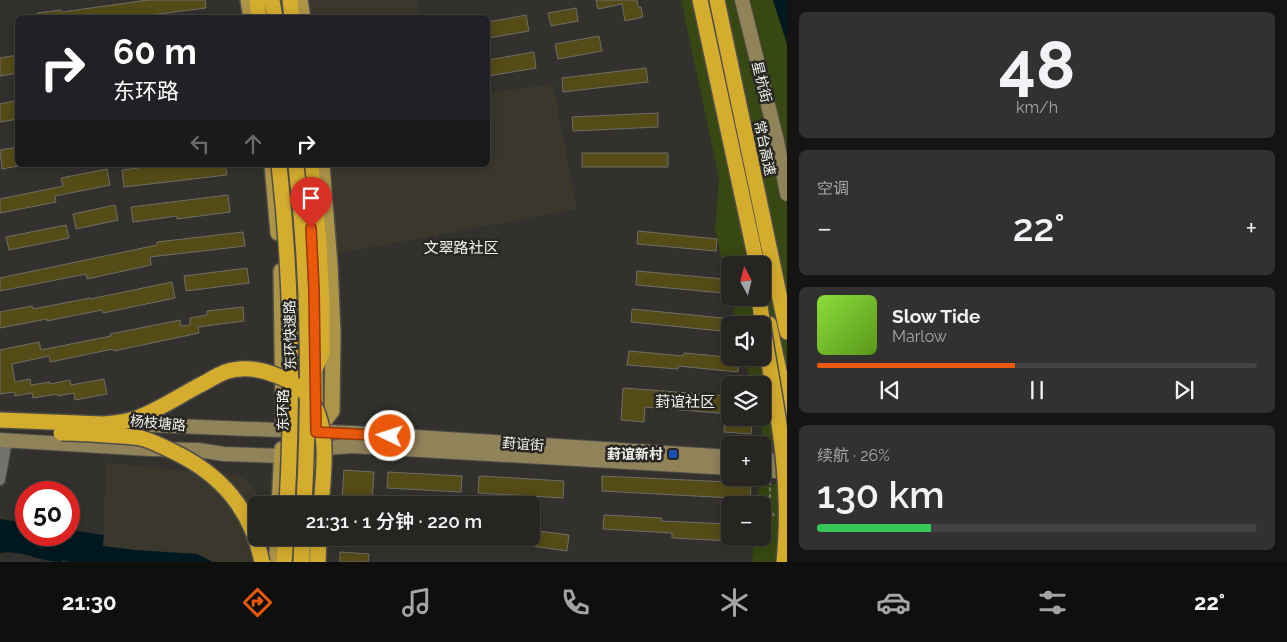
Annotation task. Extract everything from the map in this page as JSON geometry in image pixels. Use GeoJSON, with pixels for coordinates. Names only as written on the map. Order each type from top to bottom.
{"type":"FeatureCollection","features":[{"type":"Feature","properties":{"kind":"highway"},"geometry":{"type":"LineString","coordinates":[[256,0],[259,15]]}},
{"type":"Feature","properties":{"kind":"highway"},"geometry":{"type":"LineString","coordinates":[[272,0],[274,15]]}},
{"type":"Feature","properties":{"kind":"highway"},"geometry":{"type":"LineString","coordinates":[[290,0],[292,15]]}},
{"type":"Feature","properties":{"kind":"highway"},"geometry":{"type":"LineString","coordinates":[[700,0],[754,256]]}},
{"type":"Feature","properties":{"kind":"highway","name":"常台高速"},"geometry":{"type":"LineString","coordinates":[[717,0],[787,332]]}},
{"type":"Feature","properties":{"kind":"highway"},"geometry":{"type":"LineString","coordinates":[[721,0],[787,278]]}},
{"type":"Feature","properties":{"kind":"highway","name":"东环快速路"},"geometry":{"type":"LineString","coordinates":[[279,167],[286,244],[291,370],[287,496]]}},
{"type":"Feature","properties":{"kind":"highway","name":"东环快速路"},"geometry":{"type":"LineString","coordinates":[[296,167],[303,244],[306,324],[305,496]]}},
{"type":"Feature","properties":{"kind":"highway"},"geometry":{"type":"LineString","coordinates":[[311,167],[319,243],[322,306],[322,353],[315,369]]}},
{"type":"Feature","properties":{"kind":"highway"},"geometry":{"type":"LineString","coordinates":[[760,306],[777,410],[785,476],[786,520],[784,562]]}},
{"type":"Feature","properties":{"kind":"highway"},"geometry":{"type":"LineString","coordinates":[[765,306],[787,408]]}},
{"type":"Feature","properties":{"kind":"highway"},"geometry":{"type":"LineString","coordinates":[[0,420],[115,423],[136,418],[157,409],[216,376],[227,372],[247,369],[264,371],[293,383],[307,395],[316,408],[322,433],[324,454],[322,496]]}},
{"type":"Feature","properties":{"kind":"highway"},"geometry":{"type":"LineString","coordinates":[[2,437],[129,436],[141,438],[180,454],[208,473],[226,489],[242,509],[254,531],[262,562]]}},
{"type":"Feature","properties":{"kind":"highway"},"geometry":{"type":"LineString","coordinates":[[284,562],[285,546]]}},
{"type":"Feature","properties":{"kind":"highway"},"geometry":{"type":"LineString","coordinates":[[301,562],[302,546]]}},
{"type":"Feature","properties":{"kind":"highway"},"geometry":{"type":"LineString","coordinates":[[318,562],[319,546]]}},
{"type":"Feature","properties":{"kind":"main road"},"geometry":{"type":"LineString","coordinates":[[248,0],[250,15]]}},
{"type":"Feature","properties":{"kind":"main road"},"geometry":{"type":"LineString","coordinates":[[282,0],[284,15]]}},
{"type":"Feature","properties":{"kind":"main road"},"geometry":{"type":"LineString","coordinates":[[300,0],[302,15]]}},
{"type":"Feature","properties":{"kind":"main road","name":"星杭街"},"geometry":{"type":"LineString","coordinates":[[742,0],[771,118],[787,194]]}},
{"type":"Feature","properties":{"kind":"main road","name":"星杭街"},"geometry":{"type":"LineString","coordinates":[[751,0],[787,146]]}},
{"type":"Feature","properties":{"kind":"main road","name":"东环路"},"geometry":{"type":"LineString","coordinates":[[272,167],[281,276],[283,431],[280,496]]}},
{"type":"Feature","properties":{"kind":"main road"},"geometry":{"type":"LineString","coordinates":[[305,167],[314,266],[316,449],[313,496]]}},
{"type":"Feature","properties":{"kind":"main road"},"geometry":{"type":"LineString","coordinates":[[316,432],[332,411],[332,314],[322,167]]}},
{"type":"Feature","properties":{"kind":"main road","name":"杨枝塘路"},"geometry":{"type":"LineString","coordinates":[[0,413],[107,418],[151,425],[316,432]]}},
{"type":"Feature","properties":{"kind":"main road","name":"葑谊街"},"geometry":{"type":"LineString","coordinates":[[316,432],[721,457]]}},
{"type":"Feature","properties":{"kind":"main road","name":"杨枝塘路"},"geometry":{"type":"LineString","coordinates":[[2,437],[150,449],[198,450],[224,454],[282,456],[316,449]]}},
{"type":"Feature","properties":{"kind":"main road","name":"杨枝塘路"},"geometry":{"type":"LineString","coordinates":[[114,446],[129,454],[203,461],[224,454]]}},
{"type":"Feature","properties":{"kind":"main road","name":"葑谊街"},"geometry":{"type":"LineString","coordinates":[[316,449],[352,446],[721,467]]}},
{"type":"Feature","properties":{"kind":"main road"},"geometry":{"type":"LineString","coordinates":[[771,460],[787,461]]}},
{"type":"Feature","properties":{"kind":"main road"},"geometry":{"type":"LineString","coordinates":[[771,471],[787,472]]}},
{"type":"Feature","properties":{"kind":"main road"},"geometry":{"type":"LineString","coordinates":[[276,562],[277,546]]}},
{"type":"Feature","properties":{"kind":"main road"},"geometry":{"type":"LineString","coordinates":[[310,562],[311,546]]}},
{"type":"Feature","properties":{"kind":"street"},"geometry":{"type":"LineString","coordinates":[[0,480],[2,437]]}},
{"type":"Feature","properties":{"kind":"shaded area"},"geometry":{"type":"Polygon","coordinates":[[[304,0],[417,0],[420,15],[307,15],[304,0]]]}},
{"type":"Feature","properties":{"kind":"shaded area"},"geometry":{"type":"Polygon","coordinates":[[[553,84],[577,209],[335,254],[329,167],[490,167],[490,93],[553,84]]]}},
{"type":"Feature","properties":{"kind":"shaded area"},"geometry":{"type":"Polygon","coordinates":[[[106,463],[232,475],[247,481],[253,486],[257,495],[248,496],[248,546],[255,546],[254,562],[213,562],[197,554],[103,546],[106,463]]]}},
{"type":"Feature","properties":{"kind":"green space"},"geometry":{"type":"Polygon","coordinates":[[[681,0],[773,0],[787,44],[787,451],[771,450],[771,436],[763,436],[761,426],[771,426],[771,376],[749,376],[747,366],[771,366],[771,316],[735,316],[733,306],[771,306],[771,256],[721,256],[715,230],[719,178],[681,0]]]}},
{"type":"Feature","properties":{"kind":"green space"},"geometry":{"type":"Polygon","coordinates":[[[771,484],[787,485],[787,562],[752,562],[753,546],[771,546],[771,496],[758,496],[759,486],[771,486],[771,484]]]}},
{"type":"Feature","properties":{"kind":"water"},"geometry":{"type":"Polygon","coordinates":[[[773,0],[787,0],[787,44],[773,0]]]}},
{"type":"Feature","properties":{"kind":"water"},"geometry":{"type":"Polygon","coordinates":[[[0,519],[15,521],[15,546],[80,546],[80,532],[104,535],[103,546],[197,554],[213,562],[69,562],[62,560],[61,562],[23,554],[0,553],[0,519]]]}},
{"type":"Feature","properties":{"kind":"building"},"geometry":{"type":"Polygon","coordinates":[[[148,0],[205,0],[206,8],[151,15],[37,15],[37,13],[61,10],[62,12],[148,0]]]}},
{"type":"Feature","properties":{"kind":"building"},"geometry":{"type":"Polygon","coordinates":[[[596,0],[637,0],[643,17],[625,21],[622,4],[598,9],[596,0]]]}},
{"type":"Feature","properties":{"kind":"building"},"geometry":{"type":"Polygon","coordinates":[[[576,8],[578,21],[551,26],[548,13],[576,8]]]}},
{"type":"Feature","properties":{"kind":"building"},"geometry":{"type":"Polygon","coordinates":[[[526,15],[529,31],[490,38],[490,22],[526,15]]]}},
{"type":"Feature","properties":{"kind":"building"},"geometry":{"type":"Polygon","coordinates":[[[599,36],[602,51],[558,59],[555,44],[599,36]]]}},
{"type":"Feature","properties":{"kind":"building"},"geometry":{"type":"Polygon","coordinates":[[[534,52],[536,68],[490,76],[490,60],[534,52]]]}},
{"type":"Feature","properties":{"kind":"building"},"geometry":{"type":"Polygon","coordinates":[[[15,56],[15,74],[0,76],[0,58],[15,56]]]}},
{"type":"Feature","properties":{"kind":"building"},"geometry":{"type":"Polygon","coordinates":[[[646,68],[648,82],[563,92],[562,78],[646,68]]]}},
{"type":"Feature","properties":{"kind":"building"},"geometry":{"type":"Polygon","coordinates":[[[15,101],[15,120],[0,122],[0,104],[15,101]]]}},
{"type":"Feature","properties":{"kind":"building"},"geometry":{"type":"Polygon","coordinates":[[[658,113],[658,127],[573,131],[572,117],[658,113]]]}},
{"type":"Feature","properties":{"kind":"building"},"geometry":{"type":"Polygon","coordinates":[[[15,148],[15,167],[2,169],[0,150],[15,148]]]}},
{"type":"Feature","properties":{"kind":"building"},"geometry":{"type":"Polygon","coordinates":[[[582,153],[668,153],[668,167],[582,167],[582,153]]]}},
{"type":"Feature","properties":{"kind":"building"},"geometry":{"type":"Polygon","coordinates":[[[145,167],[225,167],[227,175],[124,187],[122,170],[145,167]]]}},
{"type":"Feature","properties":{"kind":"building"},"geometry":{"type":"Polygon","coordinates":[[[107,169],[110,185],[55,196],[56,202],[0,213],[0,199],[63,186],[61,178],[107,169]]]}},
{"type":"Feature","properties":{"kind":"building"},"geometry":{"type":"Polygon","coordinates":[[[228,195],[230,212],[177,219],[177,216],[133,222],[131,207],[228,195]]]}},
{"type":"Feature","properties":{"kind":"building"},"geometry":{"type":"Polygon","coordinates":[[[115,205],[118,220],[76,229],[73,214],[115,205]]]}},
{"type":"Feature","properties":{"kind":"building"},"geometry":{"type":"Polygon","coordinates":[[[66,225],[69,238],[9,250],[6,237],[66,225]]]}},
{"type":"Feature","properties":{"kind":"building"},"geometry":{"type":"Polygon","coordinates":[[[638,231],[717,239],[716,251],[637,244],[638,231]]]}},
{"type":"Feature","properties":{"kind":"building"},"geometry":{"type":"Polygon","coordinates":[[[243,232],[245,246],[150,257],[151,265],[87,279],[86,274],[0,291],[0,278],[157,245],[157,242],[243,232]]]}},
{"type":"Feature","properties":{"kind":"building"},"geometry":{"type":"Polygon","coordinates":[[[247,268],[249,283],[186,291],[184,276],[247,268]]]}},
{"type":"Feature","properties":{"kind":"building"},"geometry":{"type":"Polygon","coordinates":[[[637,271],[721,279],[721,293],[636,285],[637,271]]]}},
{"type":"Feature","properties":{"kind":"building"},"geometry":{"type":"Polygon","coordinates":[[[172,282],[175,298],[103,313],[102,310],[0,328],[0,312],[32,306],[33,309],[172,282]]]}},
{"type":"Feature","properties":{"kind":"building"},"geometry":{"type":"Polygon","coordinates":[[[243,307],[244,321],[198,327],[199,333],[50,362],[49,356],[12,364],[15,382],[30,379],[31,385],[70,380],[71,385],[104,379],[107,394],[75,400],[74,393],[33,398],[32,393],[15,396],[14,392],[0,394],[0,350],[39,342],[41,350],[180,320],[181,326],[190,325],[190,318],[207,315],[207,311],[243,307]]]}},
{"type":"Feature","properties":{"kind":"building"},"geometry":{"type":"Polygon","coordinates":[[[632,309],[721,318],[721,331],[631,322],[632,309]]]}},
{"type":"Feature","properties":{"kind":"building"},"geometry":{"type":"Polygon","coordinates":[[[629,351],[683,356],[684,353],[721,356],[721,366],[738,366],[738,372],[678,366],[678,369],[627,365],[629,351]]]}},
{"type":"Feature","properties":{"kind":"building"},"geometry":{"type":"Polygon","coordinates":[[[623,388],[721,395],[721,413],[645,407],[644,422],[621,420],[623,388]]]}},
{"type":"Feature","properties":{"kind":"building"},"geometry":{"type":"Polygon","coordinates":[[[724,426],[752,426],[751,434],[724,432],[724,426]]]}},
{"type":"Feature","properties":{"kind":"building"},"geometry":{"type":"Polygon","coordinates":[[[344,470],[374,472],[372,496],[342,496],[344,470]]]}},
{"type":"Feature","properties":{"kind":"building"},"geometry":{"type":"Polygon","coordinates":[[[388,472],[462,476],[461,492],[387,488],[388,472]]]}},
{"type":"Feature","properties":{"kind":"building"},"geometry":{"type":"Polygon","coordinates":[[[479,476],[564,481],[563,498],[478,493],[479,476]]]}},
{"type":"Feature","properties":{"kind":"building"},"geometry":{"type":"Polygon","coordinates":[[[602,476],[721,482],[721,486],[751,486],[750,496],[721,497],[602,491],[602,476]]]}},
{"type":"Feature","properties":{"kind":"building"},"geometry":{"type":"Polygon","coordinates":[[[604,515],[662,518],[661,521],[721,524],[721,541],[672,538],[672,533],[603,529],[604,515]]]}},
{"type":"Feature","properties":{"kind":"building"},"geometry":{"type":"Polygon","coordinates":[[[540,531],[569,535],[567,551],[532,546],[540,546],[540,531]]]}},
{"type":"Feature","properties":{"kind":"building"},"geometry":{"type":"Polygon","coordinates":[[[340,552],[369,554],[368,562],[340,562],[340,552]]]}},
{"type":"Feature","properties":{"kind":"place","name":"葑谊新村"},"geometry":{"type":"Point","coordinates":[673,454]}},
{"type":"Feature","properties":{"kind":"district","name":"文翠路社区"},"geometry":{"type":"Point","coordinates":[461,248]}},
{"type":"Feature","properties":{"kind":"district","name":"葑谊社区"},"geometry":{"type":"Point","coordinates":[685,402]}},
{"type":"Feature","properties":{"kind":"route"},"geometry":{"type":"LineString","coordinates":[[311,228],[316,432],[390,436]]}}]}
